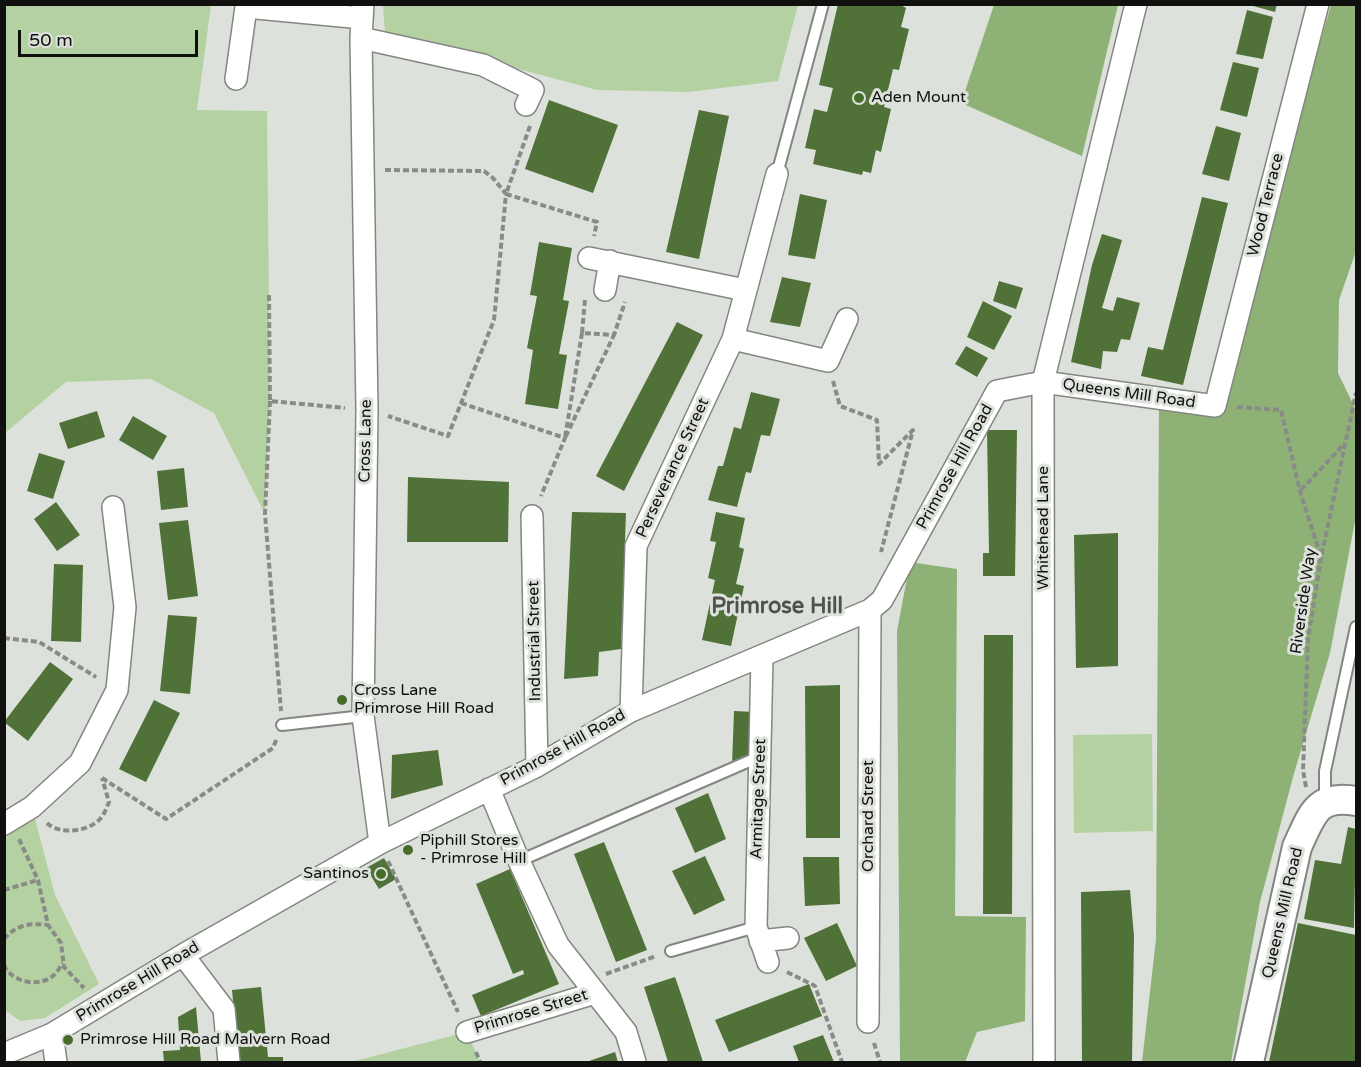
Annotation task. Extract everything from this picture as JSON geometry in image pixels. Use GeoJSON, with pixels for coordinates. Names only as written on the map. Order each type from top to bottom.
{"type":"FeatureCollection","features":[{"type":"Feature","properties":{"kind":"street","name":"Whitehead Lane"},"geometry":{"type":"LineString","coordinates":[[1044,1062],[1043,382],[1136,4]]}},
{"type":"Feature","properties":{"kind":"street","name":"Wood Terrace"},"geometry":{"type":"LineString","coordinates":[[1215,406],[1318,4]]}},
{"type":"Feature","properties":{"kind":"street"},"geometry":{"type":"LineString","coordinates":[[236,79],[246,7],[362,20],[483,65],[533,90],[526,105]]}},
{"type":"Feature","properties":{"kind":"street","name":"Cross Lane"},"geometry":{"type":"LineString","coordinates":[[362,20],[367,410],[363,716],[380,843]]}},
{"type":"Feature","properties":{"kind":"street","name":"Perseverance Street"},"geometry":{"type":"LineString","coordinates":[[631,711],[636,546],[733,339],[777,174]]}},
{"type":"Feature","properties":{"kind":"street"},"geometry":{"type":"LineString","coordinates":[[589,258],[746,290]]}},
{"type":"Feature","properties":{"kind":"street"},"geometry":{"type":"LineString","coordinates":[[605,290],[610,261]]}},
{"type":"Feature","properties":{"kind":"street"},"geometry":{"type":"LineString","coordinates":[[733,339],[828,361],[847,319]]}},
{"type":"Feature","properties":{"kind":"street","name":"Queens Mill Road"},"geometry":{"type":"LineString","coordinates":[[1043,382],[1215,406]]}},
{"type":"Feature","properties":{"kind":"street","name":"Primrose Hill Road"},"geometry":{"type":"LineString","coordinates":[[4,1053],[52,1034],[183,955],[380,843],[537,766],[631,711],[870,610],[882,600],[998,391],[1043,382]]}},
{"type":"Feature","properties":{"kind":"street"},"geometry":{"type":"LineString","coordinates":[[8,823],[32,807],[80,763],[117,690],[125,607],[113,507]]}},
{"type":"Feature","properties":{"kind":"street","name":"Industrial Street"},"geometry":{"type":"LineString","coordinates":[[532,516],[537,766]]}},
{"type":"Feature","properties":{"kind":"street","name":"Orchard Street"},"geometry":{"type":"LineString","coordinates":[[868,1022],[870,610]]}},
{"type":"Feature","properties":{"kind":"street","name":"Armitage Street"},"geometry":{"type":"LineString","coordinates":[[762,657],[758,934],[768,962]]}},
{"type":"Feature","properties":{"kind":"street"},"geometry":{"type":"LineString","coordinates":[[489,789],[558,945],[626,1032],[635,1062]]}},
{"type":"Feature","properties":{"kind":"street"},"geometry":{"type":"LineString","coordinates":[[1319,808],[1342,798],[1356,801]]}},
{"type":"Feature","properties":{"kind":"street","name":"Queens Mill Road"},"geometry":{"type":"LineString","coordinates":[[1249,1062],[1297,847],[1319,808]]}},
{"type":"Feature","properties":{"kind":"street"},"geometry":{"type":"LineString","coordinates":[[758,934],[788,938]]}},
{"type":"Feature","properties":{"kind":"street"},"geometry":{"type":"LineString","coordinates":[[183,955],[224,1009],[229,1062]]}},
{"type":"Feature","properties":{"kind":"street","name":"Primrose Street"},"geometry":{"type":"LineString","coordinates":[[467,1032],[592,987]]}},
{"type":"Feature","properties":{"kind":"street"},"geometry":{"type":"LineString","coordinates":[[52,1034],[56,1062]]}},
{"type":"Feature","properties":{"kind":"lane","name":"Perseverance Street"},"geometry":{"type":"LineString","coordinates":[[777,174],[823,4]]}},
{"type":"Feature","properties":{"kind":"lane"},"geometry":{"type":"LineString","coordinates":[[1319,808],[1356,627]]}},
{"type":"Feature","properties":{"kind":"lane"},"geometry":{"type":"LineString","coordinates":[[282,726],[363,716]]}},
{"type":"Feature","properties":{"kind":"lane"},"geometry":{"type":"LineString","coordinates":[[519,861],[760,756]]}},
{"type":"Feature","properties":{"kind":"lane"},"geometry":{"type":"LineString","coordinates":[[671,951],[758,934]]}},
{"type":"Feature","properties":{"kind":"path"},"geometry":{"type":"LineString","coordinates":[[270,401],[367,410],[448,436],[494,320],[506,194],[536,111],[526,105]]}},
{"type":"Feature","properties":{"kind":"path"},"geometry":{"type":"LineString","coordinates":[[363,169],[484,171],[506,194]]}},
{"type":"Feature","properties":{"kind":"path"},"geometry":{"type":"LineString","coordinates":[[80,763],[166,819],[273,748],[282,726],[265,514],[270,401],[269,295]]}},
{"type":"Feature","properties":{"kind":"path"},"geometry":{"type":"LineString","coordinates":[[566,438],[582,333]]}},
{"type":"Feature","properties":{"kind":"path"},"geometry":{"type":"LineString","coordinates":[[532,516],[614,335]]}},
{"type":"Feature","properties":{"kind":"path"},"geometry":{"type":"LineString","coordinates":[[828,361],[840,406],[877,420],[879,464],[913,430],[881,553]]}},
{"type":"Feature","properties":{"kind":"path","name":"Riverside Way"},"geometry":{"type":"LineString","coordinates":[[1319,808],[1303,770],[1308,640],[1321,558],[1356,393]]}},
{"type":"Feature","properties":{"kind":"path"},"geometry":{"type":"LineString","coordinates":[[461,403],[566,438]]}},
{"type":"Feature","properties":{"kind":"path"},"geometry":{"type":"LineString","coordinates":[[1215,406],[1281,410],[1300,491],[1321,558]]}},
{"type":"Feature","properties":{"kind":"path"},"geometry":{"type":"LineString","coordinates":[[1300,491],[1345,443]]}},
{"type":"Feature","properties":{"kind":"path"},"geometry":{"type":"LineString","coordinates":[[4,638],[39,642],[117,690]]}},
{"type":"Feature","properties":{"kind":"path"},"geometry":{"type":"LineString","coordinates":[[32,807],[52,828],[77,831],[100,820],[109,802],[102,778]]}},
{"type":"Feature","properties":{"kind":"path"},"geometry":{"type":"LineString","coordinates":[[8,823],[38,880],[48,925],[60,943],[64,967],[87,991]]}},
{"type":"Feature","properties":{"kind":"path"},"geometry":{"type":"LineString","coordinates":[[380,843],[480,1062]]}},
{"type":"Feature","properties":{"kind":"path"},"geometry":{"type":"LineString","coordinates":[[4,890],[38,880]]}},
{"type":"Feature","properties":{"kind":"path"},"geometry":{"type":"LineString","coordinates":[[4,939],[12,929],[31,923],[48,925]]}},
{"type":"Feature","properties":{"kind":"path"},"geometry":{"type":"LineString","coordinates":[[592,987],[671,951]]}},
{"type":"Feature","properties":{"kind":"path"},"geometry":{"type":"LineString","coordinates":[[5,968],[16,979],[35,984],[53,976],[63,962]]}},
{"type":"Feature","properties":{"kind":"path"},"geometry":{"type":"LineString","coordinates":[[768,962],[815,986],[842,1062]]}},
{"type":"Feature","properties":{"kind":"green space"},"geometry":{"type":"Polygon","coordinates":[[[5,4],[211,5],[197,110],[267,111],[270,401],[265,514],[214,413],[151,379],[66,382],[5,433],[5,4]]]}},
{"type":"Feature","properties":{"kind":"green space"},"geometry":{"type":"Polygon","coordinates":[[[383,4],[798,5],[778,81],[689,92],[597,90],[385,33],[383,4]]]}},
{"type":"Feature","properties":{"kind":"green space"},"geometry":{"type":"Polygon","coordinates":[[[994,5],[1118,5],[1082,156],[961,103],[994,5]]]}},
{"type":"Feature","properties":{"kind":"green space"},"geometry":{"type":"Polygon","coordinates":[[[1331,5],[1356,5],[1356,251],[1339,300],[1338,373],[1356,410],[1356,516],[1330,653],[1293,777],[1260,902],[1231,1062],[1142,1062],[1156,939],[1159,400],[1215,409],[1331,5]]]}},
{"type":"Feature","properties":{"kind":"green space"},"geometry":{"type":"Polygon","coordinates":[[[910,562],[957,569],[955,916],[1026,917],[1025,1021],[977,1032],[965,1062],[900,1062],[897,631],[910,562]]]}},
{"type":"Feature","properties":{"kind":"green space"},"geometry":{"type":"Polygon","coordinates":[[[1152,734],[1153,831],[1074,833],[1073,735],[1152,734]]]}},
{"type":"Feature","properties":{"kind":"green space"},"geometry":{"type":"Polygon","coordinates":[[[32,807],[55,895],[99,984],[45,1018],[20,1021],[5,1010],[4,833],[32,807]]]}},
{"type":"Feature","properties":{"kind":"green space"},"geometry":{"type":"Polygon","coordinates":[[[467,1032],[480,1062],[351,1062],[467,1032]]]}},
{"type":"Feature","properties":{"kind":"building","name":"Aden Mount"},"geometry":{"type":"Polygon","coordinates":[[[838,4],[899,4],[906,8],[901,27],[909,29],[899,70],[893,69],[884,107],[891,109],[881,152],[876,150],[871,173],[863,171],[862,175],[813,164],[816,150],[805,148],[814,109],[827,112],[833,88],[819,85],[838,4]]]}},
{"type":"Feature","properties":{"kind":"building"},"geometry":{"type":"Polygon","coordinates":[[[1246,4],[1277,4],[1275,12],[1246,4]]]}},
{"type":"Feature","properties":{"kind":"building"},"geometry":{"type":"Polygon","coordinates":[[[1247,10],[1273,17],[1263,59],[1236,54],[1247,10]]]}},
{"type":"Feature","properties":{"kind":"building"},"geometry":{"type":"Polygon","coordinates":[[[1233,62],[1259,68],[1247,117],[1220,110],[1233,62]]]}},
{"type":"Feature","properties":{"kind":"building"},"geometry":{"type":"Polygon","coordinates":[[[549,100],[618,125],[593,193],[525,169],[549,100]]]}},
{"type":"Feature","properties":{"kind":"building"},"geometry":{"type":"Polygon","coordinates":[[[699,110],[729,116],[699,259],[666,252],[699,110]]]}},
{"type":"Feature","properties":{"kind":"building"},"geometry":{"type":"Polygon","coordinates":[[[1216,126],[1241,133],[1229,181],[1202,174],[1216,126]]]}},
{"type":"Feature","properties":{"kind":"building"},"geometry":{"type":"Polygon","coordinates":[[[800,194],[827,200],[815,259],[788,255],[800,194]]]}},
{"type":"Feature","properties":{"kind":"building"},"geometry":{"type":"Polygon","coordinates":[[[1202,197],[1228,203],[1183,385],[1141,376],[1148,347],[1163,350],[1202,197]]]}},
{"type":"Feature","properties":{"kind":"building"},"geometry":{"type":"Polygon","coordinates":[[[1102,234],[1122,240],[1102,308],[1113,311],[1117,297],[1140,303],[1130,340],[1121,339],[1117,352],[1103,351],[1101,369],[1071,362],[1092,265],[1102,234]]]}},
{"type":"Feature","properties":{"kind":"building"},"geometry":{"type":"Polygon","coordinates":[[[539,242],[572,248],[563,300],[569,301],[559,354],[567,355],[558,409],[525,404],[533,350],[527,348],[537,296],[530,295],[539,242]]]}},
{"type":"Feature","properties":{"kind":"building"},"geometry":{"type":"Polygon","coordinates":[[[782,277],[811,283],[800,327],[770,322],[782,277]]]}},
{"type":"Feature","properties":{"kind":"building"},"geometry":{"type":"Polygon","coordinates":[[[999,281],[1023,288],[1016,309],[993,301],[999,281]]]}},
{"type":"Feature","properties":{"kind":"building"},"geometry":{"type":"Polygon","coordinates":[[[983,301],[1012,316],[994,350],[967,337],[983,301]]]}},
{"type":"Feature","properties":{"kind":"building"},"geometry":{"type":"Polygon","coordinates":[[[677,322],[703,335],[624,491],[596,476],[677,322]]]}},
{"type":"Feature","properties":{"kind":"building"},"geometry":{"type":"Polygon","coordinates":[[[966,346],[988,358],[977,377],[955,364],[966,346]]]}},
{"type":"Feature","properties":{"kind":"building"},"geometry":{"type":"Polygon","coordinates":[[[751,392],[780,399],[770,436],[761,435],[751,473],[746,472],[737,507],[708,500],[718,466],[723,466],[734,427],[741,429],[751,392]]]}},
{"type":"Feature","properties":{"kind":"building"},"geometry":{"type":"Polygon","coordinates":[[[97,411],[105,437],[68,449],[59,423],[97,411]]]}},
{"type":"Feature","properties":{"kind":"building"},"geometry":{"type":"Polygon","coordinates":[[[133,416],[167,436],[153,460],[119,440],[133,416]]]}},
{"type":"Feature","properties":{"kind":"building"},"geometry":{"type":"Polygon","coordinates":[[[987,430],[1017,430],[1015,576],[983,576],[983,553],[989,553],[987,430]]]}},
{"type":"Feature","properties":{"kind":"building"},"geometry":{"type":"Polygon","coordinates":[[[39,453],[65,461],[53,499],[27,491],[39,453]]]}},
{"type":"Feature","properties":{"kind":"building"},"geometry":{"type":"Polygon","coordinates":[[[184,468],[188,507],[161,510],[157,471],[184,468]]]}},
{"type":"Feature","properties":{"kind":"building"},"geometry":{"type":"Polygon","coordinates":[[[408,477],[509,482],[508,542],[407,542],[408,477]]]}},
{"type":"Feature","properties":{"kind":"building"},"geometry":{"type":"Polygon","coordinates":[[[56,502],[80,535],[57,551],[34,519],[56,502]]]}},
{"type":"Feature","properties":{"kind":"building"},"geometry":{"type":"Polygon","coordinates":[[[572,512],[626,513],[621,649],[599,652],[598,676],[564,679],[572,512]]]}},
{"type":"Feature","properties":{"kind":"building"},"geometry":{"type":"Polygon","coordinates":[[[716,512],[745,518],[739,547],[744,549],[736,584],[744,586],[731,646],[702,640],[715,580],[708,578],[716,542],[710,541],[716,512]]]}},
{"type":"Feature","properties":{"kind":"building"},"geometry":{"type":"Polygon","coordinates":[[[188,520],[198,596],[168,600],[159,523],[188,520]]]}},
{"type":"Feature","properties":{"kind":"building"},"geometry":{"type":"Polygon","coordinates":[[[1118,533],[1118,666],[1076,668],[1074,535],[1118,533]]]}},
{"type":"Feature","properties":{"kind":"building"},"geometry":{"type":"Polygon","coordinates":[[[54,564],[83,565],[81,642],[51,641],[54,564]]]}},
{"type":"Feature","properties":{"kind":"building"},"geometry":{"type":"Polygon","coordinates":[[[168,615],[197,617],[190,694],[160,691],[168,615]]]}},
{"type":"Feature","properties":{"kind":"building"},"geometry":{"type":"Polygon","coordinates":[[[984,635],[1013,635],[1012,914],[983,914],[984,635]]]}},
{"type":"Feature","properties":{"kind":"building"},"geometry":{"type":"Polygon","coordinates":[[[50,662],[73,679],[28,741],[4,722],[50,662]]]}},
{"type":"Feature","properties":{"kind":"building"},"geometry":{"type":"Polygon","coordinates":[[[840,685],[840,838],[806,838],[805,686],[840,685]]]}},
{"type":"Feature","properties":{"kind":"building"},"geometry":{"type":"Polygon","coordinates":[[[154,700],[180,713],[146,782],[119,769],[154,700]]]}},
{"type":"Feature","properties":{"kind":"building"},"geometry":{"type":"Polygon","coordinates":[[[734,711],[754,712],[751,757],[732,765],[734,711]]]}},
{"type":"Feature","properties":{"kind":"building"},"geometry":{"type":"Polygon","coordinates":[[[438,750],[443,785],[391,799],[392,755],[438,750]]]}},
{"type":"Feature","properties":{"kind":"building"},"geometry":{"type":"Polygon","coordinates":[[[708,793],[726,839],[695,853],[675,808],[708,793]]]}},
{"type":"Feature","properties":{"kind":"building"},"geometry":{"type":"Polygon","coordinates":[[[1348,827],[1356,829],[1354,928],[1304,919],[1315,860],[1341,864],[1348,827]]]}},
{"type":"Feature","properties":{"kind":"building"},"geometry":{"type":"Polygon","coordinates":[[[604,842],[647,950],[616,962],[574,854],[604,842]]]}},
{"type":"Feature","properties":{"kind":"building"},"geometry":{"type":"Polygon","coordinates":[[[705,856],[725,900],[694,915],[672,871],[705,856]]]}},
{"type":"Feature","properties":{"kind":"building"},"geometry":{"type":"Polygon","coordinates":[[[803,857],[839,857],[840,904],[805,906],[803,857]]]}},
{"type":"Feature","properties":{"kind":"building","name":"Santinos"},"geometry":{"type":"Polygon","coordinates":[[[384,858],[396,879],[379,889],[366,868],[384,858]]]}},
{"type":"Feature","properties":{"kind":"building"},"geometry":{"type":"Polygon","coordinates":[[[510,869],[559,984],[481,1016],[472,995],[524,974],[523,970],[513,974],[476,884],[510,869]]]}},
{"type":"Feature","properties":{"kind":"building"},"geometry":{"type":"Polygon","coordinates":[[[1130,890],[1134,936],[1132,1062],[1082,1062],[1081,892],[1130,890]]]}},
{"type":"Feature","properties":{"kind":"building"},"geometry":{"type":"Polygon","coordinates":[[[837,923],[857,966],[826,981],[804,938],[837,923]]]}},
{"type":"Feature","properties":{"kind":"building"},"geometry":{"type":"Polygon","coordinates":[[[1298,923],[1356,935],[1356,1062],[1269,1062],[1298,923]]]}},
{"type":"Feature","properties":{"kind":"building"},"geometry":{"type":"Polygon","coordinates":[[[675,977],[703,1062],[668,1062],[644,987],[675,977]]]}},
{"type":"Feature","properties":{"kind":"building"},"geometry":{"type":"Polygon","coordinates":[[[809,984],[822,1016],[729,1052],[715,1020],[809,984]]]}},
{"type":"Feature","properties":{"kind":"building"},"geometry":{"type":"Polygon","coordinates":[[[261,987],[268,1057],[283,1057],[283,1062],[239,1062],[232,990],[261,987]]]}},
{"type":"Feature","properties":{"kind":"building"},"geometry":{"type":"Polygon","coordinates":[[[196,1007],[201,1062],[164,1062],[163,1051],[180,1050],[178,1017],[196,1007]]]}},
{"type":"Feature","properties":{"kind":"building"},"geometry":{"type":"Polygon","coordinates":[[[823,1035],[834,1062],[799,1062],[793,1046],[823,1035]]]}},
{"type":"Feature","properties":{"kind":"building"},"geometry":{"type":"Polygon","coordinates":[[[615,1052],[618,1062],[586,1062],[592,1060],[615,1052]]]}},
{"type":"Feature","properties":{"kind":"place","name":"Aden Mount"},"geometry":{"type":"Point","coordinates":[859,98]}},
{"type":"Feature","properties":{"kind":"place","name":"Cross Lane Primrose Hill Road"},"geometry":{"type":"Point","coordinates":[342,700]}},
{"type":"Feature","properties":{"kind":"place","name":"Piphill Stores - Primrose Hill"},"geometry":{"type":"Point","coordinates":[408,850]}},
{"type":"Feature","properties":{"kind":"place","name":"Santinos"},"geometry":{"type":"Point","coordinates":[381,874]}},
{"type":"Feature","properties":{"kind":"place","name":"Primrose Hill Road Malvern Road"},"geometry":{"type":"Point","coordinates":[68,1040]}},
{"type":"Feature","properties":{"kind":"district","name":"Primrose Hill"},"geometry":{"type":"Point","coordinates":[777,607]}}]}
